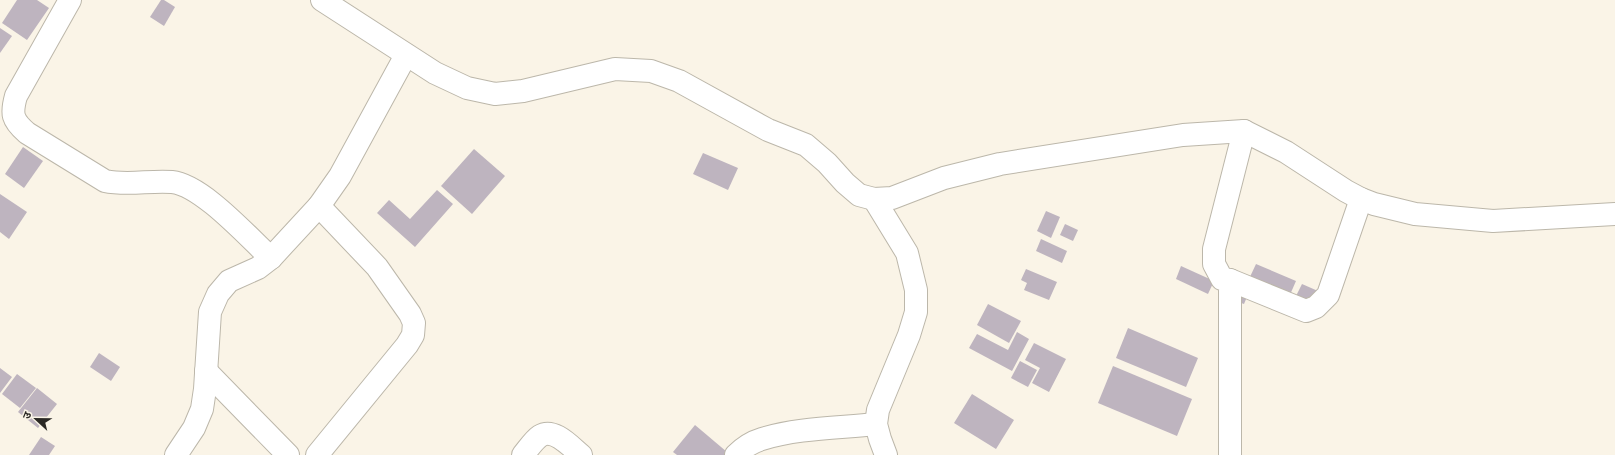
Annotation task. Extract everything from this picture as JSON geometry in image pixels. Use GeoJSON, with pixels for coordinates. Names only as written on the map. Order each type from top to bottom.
{"type":"FeatureCollection","features":[{"type":"Feature","properties":{"kind":"street"},"geometry":{"type":"LineString","coordinates":[[70,0],[16,96],[12,110],[16,124],[27,133],[105,181],[118,184],[174,182],[190,187],[205,197],[271,258]]}},
{"type":"Feature","properties":{"kind":"street"},"geometry":{"type":"LineString","coordinates":[[322,0],[434,73],[460,85],[495,94],[523,91],[615,70],[651,71],[679,81],[768,130],[806,145],[827,163],[845,183],[859,194],[874,199],[892,198],[944,178],[1000,164],[1183,134],[1244,130],[1286,152],[1361,199],[1374,204],[1415,214],[1493,221],[1615,214]]}},
{"type":"Feature","properties":{"kind":"street"},"geometry":{"type":"LineString","coordinates":[[176,455],[194,428],[202,409],[210,312],[218,294],[229,280],[258,268],[271,258],[318,206],[340,176],[406,55]]}},
{"type":"Feature","properties":{"kind":"street"},"geometry":{"type":"LineString","coordinates":[[1244,130],[1214,249],[1214,264],[1222,279],[1230,280],[1306,311],[1316,307],[1328,295],[1361,199]]}},
{"type":"Feature","properties":{"kind":"street"},"geometry":{"type":"LineString","coordinates":[[874,199],[906,253],[916,290],[916,312],[909,335],[878,410],[876,424],[886,455]]}},
{"type":"Feature","properties":{"kind":"street"},"geometry":{"type":"LineString","coordinates":[[317,455],[408,345],[414,335],[414,323],[410,314],[377,267],[318,206]]}},
{"type":"Feature","properties":{"kind":"street"},"geometry":{"type":"LineString","coordinates":[[1230,280],[1230,455]]}},
{"type":"Feature","properties":{"kind":"street"},"geometry":{"type":"LineString","coordinates":[[206,371],[288,455]]}},
{"type":"Feature","properties":{"kind":"street"},"geometry":{"type":"LineString","coordinates":[[736,455],[744,447],[761,439],[789,433],[876,424]]}},
{"type":"Feature","properties":{"kind":"street"},"geometry":{"type":"LineString","coordinates":[[523,455],[540,436],[548,433],[556,435],[581,455]]}},
{"type":"Feature","properties":{"kind":"building"},"geometry":{"type":"Polygon","coordinates":[[[17,0],[37,0],[49,8],[27,40],[2,23],[17,0]]]}},
{"type":"Feature","properties":{"kind":"building"},"geometry":{"type":"Polygon","coordinates":[[[161,0],[164,0],[175,7],[164,26],[150,17],[161,0]]]}},
{"type":"Feature","properties":{"kind":"building"},"geometry":{"type":"Polygon","coordinates":[[[0,28],[12,36],[0,53],[0,28]]]}},
{"type":"Feature","properties":{"kind":"building"},"geometry":{"type":"Polygon","coordinates":[[[23,147],[43,161],[24,188],[5,174],[23,147]]]}},
{"type":"Feature","properties":{"kind":"building"},"geometry":{"type":"Polygon","coordinates":[[[474,149],[505,176],[472,214],[441,186],[474,149]]]}},
{"type":"Feature","properties":{"kind":"building"},"geometry":{"type":"Polygon","coordinates":[[[703,153],[738,168],[728,190],[693,174],[703,153]]]}},
{"type":"Feature","properties":{"kind":"building"},"geometry":{"type":"Polygon","coordinates":[[[437,190],[453,204],[415,247],[377,213],[389,200],[410,219],[437,190]]]}},
{"type":"Feature","properties":{"kind":"building"},"geometry":{"type":"Polygon","coordinates":[[[0,194],[27,212],[9,239],[0,232],[0,194]]]}},
{"type":"Feature","properties":{"kind":"building"},"geometry":{"type":"Polygon","coordinates":[[[1046,211],[1060,217],[1051,238],[1037,231],[1046,211]]]}},
{"type":"Feature","properties":{"kind":"building"},"geometry":{"type":"Polygon","coordinates":[[[1065,224],[1078,230],[1073,241],[1060,235],[1065,224]]]}},
{"type":"Feature","properties":{"kind":"building"},"geometry":{"type":"Polygon","coordinates":[[[1041,239],[1067,251],[1062,263],[1036,251],[1041,239]]]}},
{"type":"Feature","properties":{"kind":"building"},"geometry":{"type":"Polygon","coordinates":[[[1256,264],[1296,281],[1289,297],[1249,279],[1256,264]]]}},
{"type":"Feature","properties":{"kind":"building"},"geometry":{"type":"Polygon","coordinates":[[[1181,266],[1214,281],[1208,294],[1176,279],[1181,266]]]}},
{"type":"Feature","properties":{"kind":"building"},"geometry":{"type":"Polygon","coordinates":[[[1026,269],[1057,282],[1049,300],[1024,290],[1027,283],[1021,280],[1026,269]]]}},
{"type":"Feature","properties":{"kind":"building"},"geometry":{"type":"Polygon","coordinates":[[[1302,284],[1318,291],[1313,303],[1296,296],[1302,284]]]}},
{"type":"Feature","properties":{"kind":"building"},"geometry":{"type":"Polygon","coordinates":[[[1249,292],[1244,304],[1233,300],[1249,292]]]}},
{"type":"Feature","properties":{"kind":"building"},"geometry":{"type":"Polygon","coordinates":[[[988,304],[1021,321],[1009,343],[977,325],[988,304]]]}},
{"type":"Feature","properties":{"kind":"building"},"geometry":{"type":"Polygon","coordinates":[[[1128,328],[1198,358],[1186,387],[1116,358],[1128,328]]]}},
{"type":"Feature","properties":{"kind":"building"},"geometry":{"type":"Polygon","coordinates":[[[1017,332],[1029,339],[1012,371],[969,348],[977,334],[1008,350],[1017,332]]]}},
{"type":"Feature","properties":{"kind":"building"},"geometry":{"type":"Polygon","coordinates":[[[1034,343],[1066,359],[1049,392],[1032,383],[1040,368],[1025,360],[1034,343]]]}},
{"type":"Feature","properties":{"kind":"building"},"geometry":{"type":"Polygon","coordinates":[[[99,353],[120,367],[111,381],[90,367],[99,353]]]}},
{"type":"Feature","properties":{"kind":"building"},"geometry":{"type":"Polygon","coordinates":[[[1020,361],[1037,370],[1028,387],[1011,378],[1020,361]]]}},
{"type":"Feature","properties":{"kind":"building"},"geometry":{"type":"Polygon","coordinates":[[[1113,366],[1192,399],[1177,436],[1098,403],[1113,366]]]}},
{"type":"Feature","properties":{"kind":"building"},"geometry":{"type":"Polygon","coordinates":[[[0,368],[12,377],[0,393],[0,368]]]}},
{"type":"Feature","properties":{"kind":"building"},"geometry":{"type":"Polygon","coordinates":[[[17,374],[36,388],[20,408],[2,394],[17,374]]]}},
{"type":"Feature","properties":{"kind":"building"},"geometry":{"type":"Polygon","coordinates":[[[37,388],[57,404],[38,428],[18,412],[37,388]]]}},
{"type":"Feature","properties":{"kind":"building"},"geometry":{"type":"Polygon","coordinates":[[[972,394],[1014,420],[996,449],[954,423],[972,394]]]}},
{"type":"Feature","properties":{"kind":"building"},"geometry":{"type":"Polygon","coordinates":[[[695,425],[727,452],[724,455],[677,455],[673,452],[695,425]]]}},
{"type":"Feature","properties":{"kind":"building"},"geometry":{"type":"Polygon","coordinates":[[[41,437],[55,446],[49,455],[29,455],[41,437]]]}}]}
